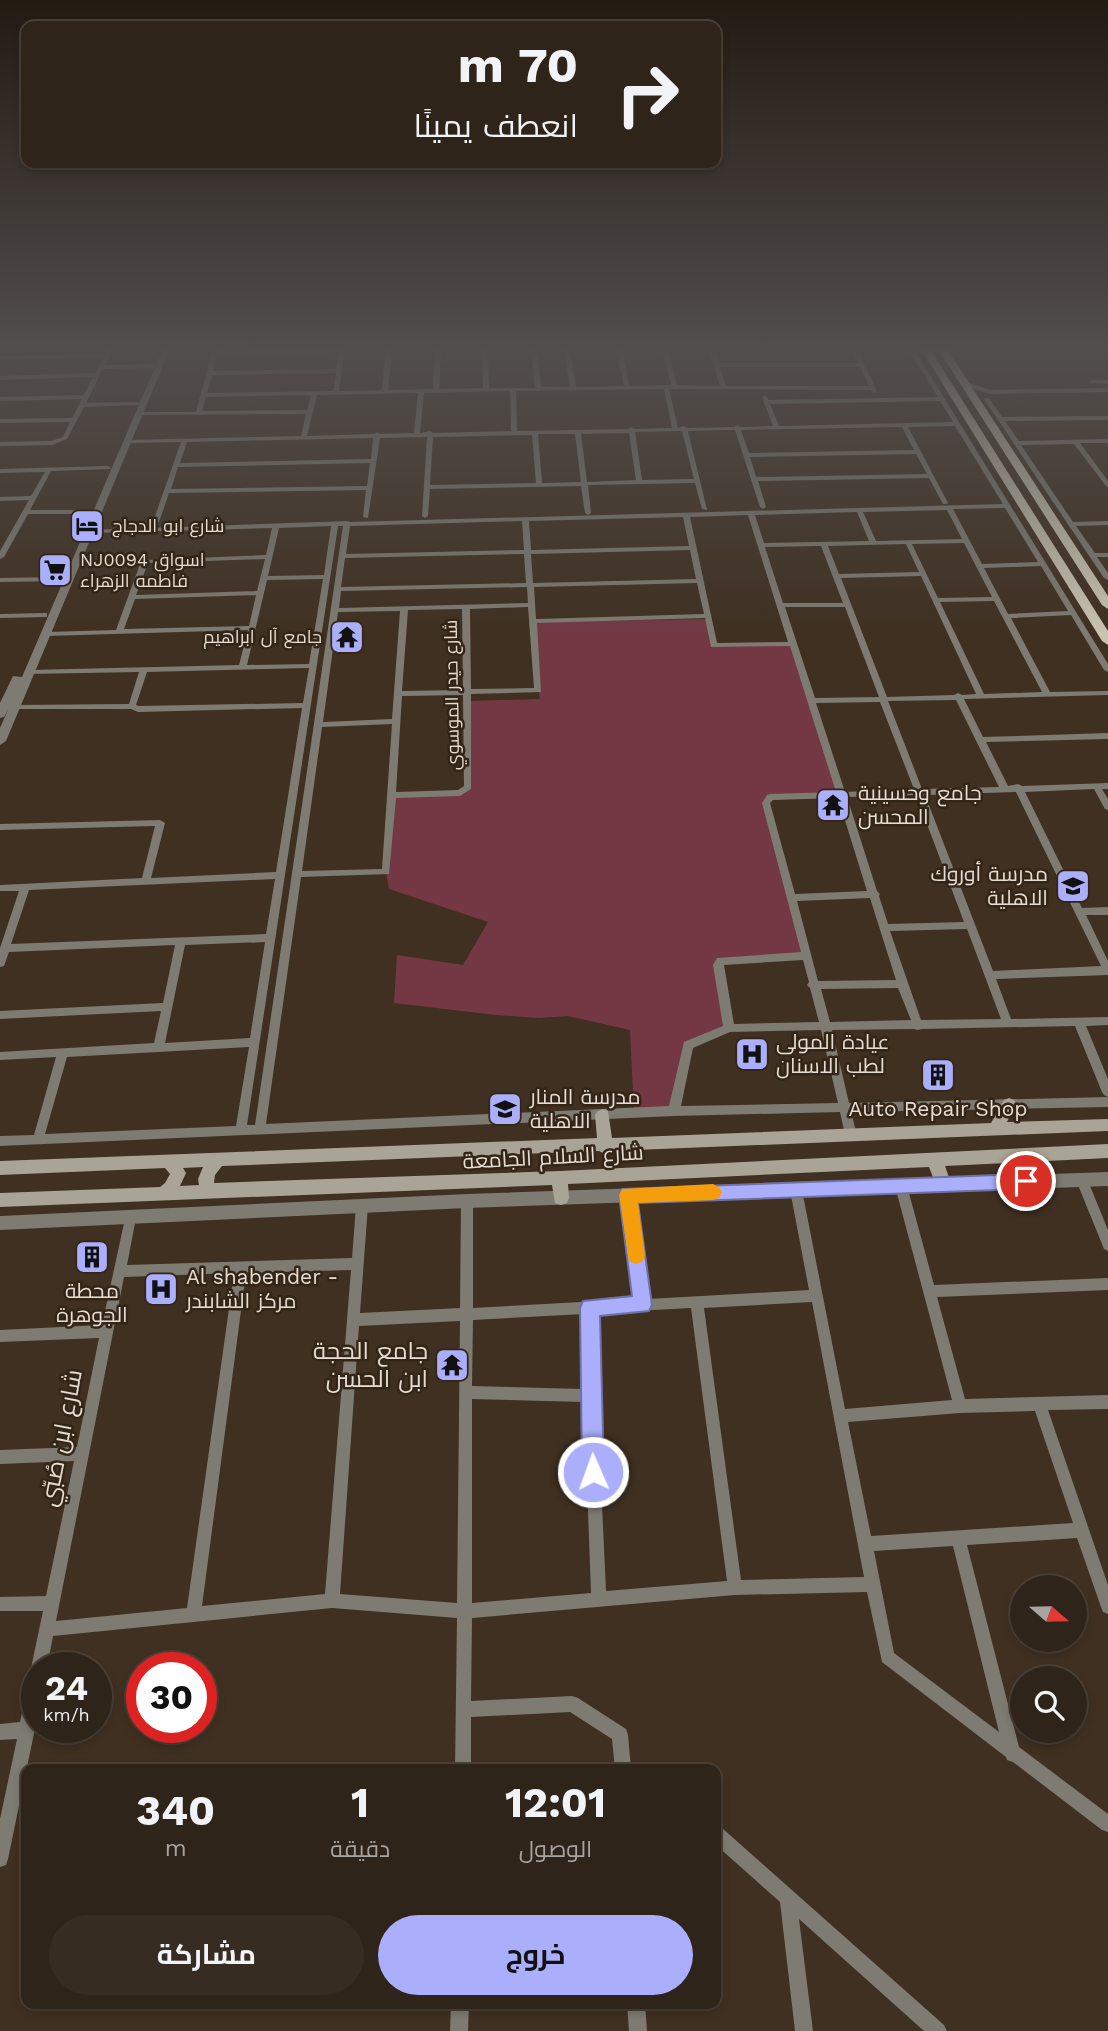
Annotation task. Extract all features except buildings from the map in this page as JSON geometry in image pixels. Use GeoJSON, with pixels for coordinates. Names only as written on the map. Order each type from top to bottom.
{"type":"FeatureCollection","features":[{"type":"Feature","properties":{"kind":"main road"},"geometry":{"type":"LineString","coordinates":[[984,444],[1108,640]]}},
{"type":"Feature","properties":{"kind":"main road"},"geometry":{"type":"LineString","coordinates":[[1003,444],[1108,605]]}},
{"type":"Feature","properties":{"kind":"main road"},"geometry":{"type":"LineString","coordinates":[[1008,451],[1021,447]]}},
{"type":"Feature","properties":{"kind":"main road"},"geometry":{"type":"LineString","coordinates":[[1007,480],[1017,483],[1025,479]]}},
{"type":"Feature","properties":{"kind":"main road"},"geometry":{"type":"LineString","coordinates":[[1022,504],[1027,500],[1041,502]]}},
{"type":"Feature","properties":{"kind":"main road"},"geometry":{"type":"LineString","coordinates":[[996,1129],[1009,1104]]}},
{"type":"Feature","properties":{"kind":"main road"},"geometry":{"type":"LineString","coordinates":[[603,1115],[605,1147]]}},
{"type":"Feature","properties":{"kind":"main road","name":"شارع السلام الجامعة"},"geometry":{"type":"LineString","coordinates":[[0,1168],[605,1147],[1108,1125]]}},
{"type":"Feature","properties":{"kind":"main road","name":"شارع السلام الجامعة"},"geometry":{"type":"LineString","coordinates":[[0,1200],[560,1178],[1108,1150]]}},
{"type":"Feature","properties":{"kind":"main road"},"geometry":{"type":"LineString","coordinates":[[934,1158],[943,1183]]}},
{"type":"Feature","properties":{"kind":"main road"},"geometry":{"type":"LineString","coordinates":[[210,1192],[205,1180],[207,1172],[218,1160]]}},
{"type":"Feature","properties":{"kind":"main road"},"geometry":{"type":"LineString","coordinates":[[163,1194],[171,1188],[178,1173],[169,1162]]}},
{"type":"Feature","properties":{"kind":"main road"},"geometry":{"type":"LineString","coordinates":[[560,1178],[561,1198]]}},
{"type":"Feature","properties":{"kind":"street"},"geometry":{"type":"LineString","coordinates":[[0,741],[2,730],[47,634],[124,444]]}},
{"type":"Feature","properties":{"kind":"street"},"geometry":{"type":"LineString","coordinates":[[0,715],[108,468],[126,444]]}},
{"type":"Feature","properties":{"kind":"street"},"geometry":{"type":"LineString","coordinates":[[156,522],[183,444]]}},
{"type":"Feature","properties":{"kind":"street"},"geometry":{"type":"LineString","coordinates":[[366,517],[376,444]]}},
{"type":"Feature","properties":{"kind":"street"},"geometry":{"type":"LineString","coordinates":[[425,516],[429,444]]}},
{"type":"Feature","properties":{"kind":"street"},"geometry":{"type":"LineString","coordinates":[[536,444],[539,482]]}},
{"type":"Feature","properties":{"kind":"street"},"geometry":{"type":"LineString","coordinates":[[580,444],[588,513]]}},
{"type":"Feature","properties":{"kind":"street"},"geometry":{"type":"LineString","coordinates":[[633,444],[639,482]]}},
{"type":"Feature","properties":{"kind":"street"},"geometry":{"type":"LineString","coordinates":[[688,444],[705,509]]}},
{"type":"Feature","properties":{"kind":"street"},"geometry":{"type":"LineString","coordinates":[[742,444],[763,507]]}},
{"type":"Feature","properties":{"kind":"street"},"geometry":{"type":"LineString","coordinates":[[914,444],[1047,694]]}},
{"type":"Feature","properties":{"kind":"street"},"geometry":{"type":"LineString","coordinates":[[970,444],[1108,670]]}},
{"type":"Feature","properties":{"kind":"street"},"geometry":{"type":"LineString","coordinates":[[1019,444],[1108,578]]}},
{"type":"Feature","properties":{"kind":"street"},"geometry":{"type":"LineString","coordinates":[[1021,447],[1056,444]]}},
{"type":"Feature","properties":{"kind":"street"},"geometry":{"type":"LineString","coordinates":[[1077,444],[1108,485]]}},
{"type":"Feature","properties":{"kind":"street"},"geometry":{"type":"LineString","coordinates":[[745,455],[919,452]]}},
{"type":"Feature","properties":{"kind":"street"},"geometry":{"type":"LineString","coordinates":[[177,464],[373,461]]}},
{"type":"Feature","properties":{"kind":"street"},"geometry":{"type":"LineString","coordinates":[[0,471],[108,468]]}},
{"type":"Feature","properties":{"kind":"street"},"geometry":{"type":"LineString","coordinates":[[0,557],[49,470]]}},
{"type":"Feature","properties":{"kind":"street"},"geometry":{"type":"LineString","coordinates":[[754,479],[932,476]]}},
{"type":"Feature","properties":{"kind":"street"},"geometry":{"type":"LineString","coordinates":[[427,486],[698,481]]}},
{"type":"Feature","properties":{"kind":"street"},"geometry":{"type":"LineString","coordinates":[[167,491],[370,488]]}},
{"type":"Feature","properties":{"kind":"street"},"geometry":{"type":"LineString","coordinates":[[0,499],[33,498]]}},
{"type":"Feature","properties":{"kind":"street"},"geometry":{"type":"LineString","coordinates":[[91,528],[156,522],[763,507],[1006,504]]}},
{"type":"Feature","properties":{"kind":"street"},"geometry":{"type":"LineString","coordinates":[[91,528],[751,513],[947,505]]}},
{"type":"Feature","properties":{"kind":"street"},"geometry":{"type":"LineString","coordinates":[[859,510],[873,542]]}},
{"type":"Feature","properties":{"kind":"street"},"geometry":{"type":"LineString","coordinates":[[24,512],[88,512]]}},
{"type":"Feature","properties":{"kind":"street"},"geometry":{"type":"LineString","coordinates":[[751,513],[902,984],[918,1026]]}},
{"type":"Feature","properties":{"kind":"street"},"geometry":{"type":"LineString","coordinates":[[686,514],[713,645],[794,644]]}},
{"type":"Feature","properties":{"kind":"street"},"geometry":{"type":"LineString","coordinates":[[398,694],[538,690],[532,583],[525,519]]}},
{"type":"Feature","properties":{"kind":"street"},"geometry":{"type":"LineString","coordinates":[[260,1129],[347,523]]}},
{"type":"Feature","properties":{"kind":"street"},"geometry":{"type":"LineString","coordinates":[[1073,524],[1108,523]]}},
{"type":"Feature","properties":{"kind":"street"},"geometry":{"type":"LineString","coordinates":[[241,1130],[335,524]]}},
{"type":"Feature","properties":{"kind":"street"},"geometry":{"type":"LineString","coordinates":[[243,667],[276,525]]}},
{"type":"Feature","properties":{"kind":"street"},"geometry":{"type":"LineString","coordinates":[[1024,533],[1040,533]]}},
{"type":"Feature","properties":{"kind":"street"},"geometry":{"type":"LineString","coordinates":[[908,541],[981,695]]}},
{"type":"Feature","properties":{"kind":"street"},"geometry":{"type":"LineString","coordinates":[[762,545],[966,541]]}},
{"type":"Feature","properties":{"kind":"street"},"geometry":{"type":"LineString","coordinates":[[824,544],[1007,1024]]}},
{"type":"Feature","properties":{"kind":"street"},"geometry":{"type":"LineString","coordinates":[[342,556],[694,548]]}},
{"type":"Feature","properties":{"kind":"street"},"geometry":{"type":"LineString","coordinates":[[1093,555],[1108,555]]}},
{"type":"Feature","properties":{"kind":"street"},"geometry":{"type":"LineString","coordinates":[[75,564],[268,557]]}},
{"type":"Feature","properties":{"kind":"street"},"geometry":{"type":"LineString","coordinates":[[119,633],[145,561]]}},
{"type":"Feature","properties":{"kind":"street"},"geometry":{"type":"LineString","coordinates":[[979,566],[1043,564]]}},
{"type":"Feature","properties":{"kind":"street"},"geometry":{"type":"LineString","coordinates":[[836,576],[923,574]]}},
{"type":"Feature","properties":{"kind":"street"},"geometry":{"type":"LineString","coordinates":[[264,578],[327,577]]}},
{"type":"Feature","properties":{"kind":"street"},"geometry":{"type":"LineString","coordinates":[[0,580],[59,579]]}},
{"type":"Feature","properties":{"kind":"street"},"geometry":{"type":"LineString","coordinates":[[337,589],[700,581]]}},
{"type":"Feature","properties":{"kind":"street"},"geometry":{"type":"LineString","coordinates":[[132,597],[260,593]]}},
{"type":"Feature","properties":{"kind":"street"},"geometry":{"type":"LineString","coordinates":[[936,600],[996,599]]}},
{"type":"Feature","properties":{"kind":"street"},"geometry":{"type":"LineString","coordinates":[[334,610],[532,605]]}},
{"type":"Feature","properties":{"kind":"street"},"geometry":{"type":"LineString","coordinates":[[781,606],[848,606]]}},
{"type":"Feature","properties":{"kind":"street","name":"شارع حيدر الموسوي"},"geometry":{"type":"LineString","coordinates":[[391,795],[460,793],[468,788],[466,608]]}},
{"type":"Feature","properties":{"kind":"street"},"geometry":{"type":"LineString","coordinates":[[298,874],[386,872],[404,610]]}},
{"type":"Feature","properties":{"kind":"street"},"geometry":{"type":"LineString","coordinates":[[1005,616],[1073,613]]}},
{"type":"Feature","properties":{"kind":"street"},"geometry":{"type":"LineString","coordinates":[[0,616],[44,615]]}},
{"type":"Feature","properties":{"kind":"street"},"geometry":{"type":"LineString","coordinates":[[533,621],[708,615]]}},
{"type":"Feature","properties":{"kind":"street"},"geometry":{"type":"LineString","coordinates":[[47,634],[252,628]]}},
{"type":"Feature","properties":{"kind":"street"},"geometry":{"type":"LineString","coordinates":[[30,672],[313,666]]}},
{"type":"Feature","properties":{"kind":"street"},"geometry":{"type":"LineString","coordinates":[[132,706],[144,669]]}},
{"type":"Feature","properties":{"kind":"street"},"geometry":{"type":"LineString","coordinates":[[812,701],[1108,693]]}},
{"type":"Feature","properties":{"kind":"street"},"geometry":{"type":"LineString","coordinates":[[958,695],[1004,788]]}},
{"type":"Feature","properties":{"kind":"street"},"geometry":{"type":"LineString","coordinates":[[15,707],[132,706],[138,709],[307,705]]}},
{"type":"Feature","properties":{"kind":"street"},"geometry":{"type":"LineString","coordinates":[[317,724],[396,722]]}},
{"type":"Feature","properties":{"kind":"street"},"geometry":{"type":"LineString","coordinates":[[980,740],[1108,737]]}},
{"type":"Feature","properties":{"kind":"street"},"geometry":{"type":"LineString","coordinates":[[300,747],[314,747]]}},
{"type":"Feature","properties":{"kind":"street"},"geometry":{"type":"LineString","coordinates":[[1096,786],[1108,807]]}},
{"type":"Feature","properties":{"kind":"street"},"geometry":{"type":"LineString","coordinates":[[851,1135],[826,1028],[804,956],[792,898],[766,803],[770,797],[920,790],[1108,786]]}},
{"type":"Feature","properties":{"kind":"street"},"geometry":{"type":"LineString","coordinates":[[990,975],[1108,971],[1018,787]]}},
{"type":"Feature","properties":{"kind":"street"},"geometry":{"type":"LineString","coordinates":[[0,827],[160,823],[146,880]]}},
{"type":"Feature","properties":{"kind":"street"},"geometry":{"type":"LineString","coordinates":[[0,888],[281,875]]}},
{"type":"Feature","properties":{"kind":"street"},"geometry":{"type":"LineString","coordinates":[[0,963],[25,887]]}},
{"type":"Feature","properties":{"kind":"street"},"geometry":{"type":"LineString","coordinates":[[792,898],[875,894]]}},
{"type":"Feature","properties":{"kind":"street"},"geometry":{"type":"LineString","coordinates":[[1080,912],[1108,911]]}},
{"type":"Feature","properties":{"kind":"street"},"geometry":{"type":"LineString","coordinates":[[885,928],[971,925]]}},
{"type":"Feature","properties":{"kind":"street"},"geometry":{"type":"LineString","coordinates":[[5,948],[271,938]]}},
{"type":"Feature","properties":{"kind":"street"},"geometry":{"type":"LineString","coordinates":[[158,1048],[181,942]]}},
{"type":"Feature","properties":{"kind":"street"},"geometry":{"type":"LineString","coordinates":[[729,1028],[718,965],[721,961],[804,956]]}},
{"type":"Feature","properties":{"kind":"street"},"geometry":{"type":"LineString","coordinates":[[812,985],[902,984]]}},
{"type":"Feature","properties":{"kind":"street"},"geometry":{"type":"LineString","coordinates":[[0,1015],[167,1007]]}},
{"type":"Feature","properties":{"kind":"street"},"geometry":{"type":"LineString","coordinates":[[674,1111],[688,1045],[729,1028],[1108,1021]]}},
{"type":"Feature","properties":{"kind":"street"},"geometry":{"type":"LineString","coordinates":[[1079,1022],[1108,1092]]}},
{"type":"Feature","properties":{"kind":"street"},"geometry":{"type":"LineString","coordinates":[[0,1056],[255,1042]]}},
{"type":"Feature","properties":{"kind":"street"},"geometry":{"type":"LineString","coordinates":[[38,1139],[63,1053]]}},
{"type":"Feature","properties":{"kind":"street"},"geometry":{"type":"LineString","coordinates":[[0,1141],[674,1111],[1108,1102]]}},
{"type":"Feature","properties":{"kind":"street"},"geometry":{"type":"LineString","coordinates":[[0,1223],[467,1201],[1108,1179]]}},
{"type":"Feature","properties":{"kind":"street"},"geometry":{"type":"LineString","coordinates":[[1082,1180],[1108,1245]]}},
{"type":"Feature","properties":{"kind":"street"},"geometry":{"type":"LineString","coordinates":[[901,1185],[960,1406]]}},
{"type":"Feature","properties":{"kind":"street"},"geometry":{"type":"LineString","coordinates":[[796,1190],[887,1657],[1108,1824]]}},
{"type":"Feature","properties":{"kind":"street"},"geometry":{"type":"LineString","coordinates":[[628,1195],[642,1305]]}},
{"type":"Feature","properties":{"kind":"street"},"geometry":{"type":"LineString","coordinates":[[463,1764],[467,1201]]}},
{"type":"Feature","properties":{"kind":"street"},"geometry":{"type":"LineString","coordinates":[[332,1601],[362,1206]]}},
{"type":"Feature","properties":{"kind":"street","name":"شارع ابن صُبّي"},"geometry":{"type":"LineString","coordinates":[[42,1652],[130,1218]]}},
{"type":"Feature","properties":{"kind":"street"},"geometry":{"type":"LineString","coordinates":[[119,1271],[356,1264]]}},
{"type":"Feature","properties":{"kind":"street"},"geometry":{"type":"LineString","coordinates":[[194,1613],[241,1267]]}},
{"type":"Feature","properties":{"kind":"street"},"geometry":{"type":"LineString","coordinates":[[930,1291],[1108,1284]]}},
{"type":"Feature","properties":{"kind":"street"},"geometry":{"type":"LineString","coordinates":[[353,1320],[815,1296]]}},
{"type":"Feature","properties":{"kind":"street"},"geometry":{"type":"LineString","coordinates":[[697,1303],[735,1588]]}},
{"type":"Feature","properties":{"kind":"street"},"geometry":{"type":"LineString","coordinates":[[590,1308],[590,1396],[599,1598]]}},
{"type":"Feature","properties":{"kind":"street"},"geometry":{"type":"LineString","coordinates":[[0,1336],[107,1331]]}},
{"type":"Feature","properties":{"kind":"street"},"geometry":{"type":"LineString","coordinates":[[466,1392],[590,1396]]}},
{"type":"Feature","properties":{"kind":"street"},"geometry":{"type":"LineString","coordinates":[[839,1416],[960,1406],[1108,1402]]}},
{"type":"Feature","properties":{"kind":"street"},"geometry":{"type":"LineString","coordinates":[[1039,1403],[1108,1607]]}},
{"type":"Feature","properties":{"kind":"street"},"geometry":{"type":"LineString","coordinates":[[0,1457],[82,1454]]}},
{"type":"Feature","properties":{"kind":"street"},"geometry":{"type":"LineString","coordinates":[[866,1544],[1083,1530]]}},
{"type":"Feature","properties":{"kind":"street"},"geometry":{"type":"LineString","coordinates":[[958,1537],[1013,1754]]}},
{"type":"Feature","properties":{"kind":"street"},"geometry":{"type":"LineString","coordinates":[[47,1629],[332,1601],[463,1611],[735,1588],[871,1584]]}},
{"type":"Feature","properties":{"kind":"street"},"geometry":{"type":"LineString","coordinates":[[0,1604],[52,1603]]}},
{"type":"Feature","properties":{"kind":"street"},"geometry":{"type":"LineString","coordinates":[[464,1709],[572,1704],[620,1735],[623,1764]]}},
{"type":"Feature","properties":{"kind":"street"},"geometry":{"type":"LineString","coordinates":[[0,1732],[21,1731]]}},
{"type":"Feature","properties":{"kind":"street"},"geometry":{"type":"LineString","coordinates":[[0,1859],[24,1743]]}},
{"type":"Feature","properties":{"kind":"street"},"geometry":{"type":"LineString","coordinates":[[721,1838],[938,2031]]}},
{"type":"Feature","properties":{"kind":"street"},"geometry":{"type":"LineString","coordinates":[[788,1898],[804,2031]]}},
{"type":"Feature","properties":{"kind":"street"},"geometry":{"type":"LineString","coordinates":[[459,2031],[460,2009]]}},
{"type":"Feature","properties":{"kind":"street"},"geometry":{"type":"LineString","coordinates":[[636,2009],[638,2031]]}},
{"type":"Feature","properties":{"kind":"shaded area"},"geometry":{"type":"Polygon","coordinates":[[[708,619],[714,645],[794,644],[841,793],[771,797],[766,803],[804,956],[721,961],[729,1028],[688,1045],[674,1111],[634,1113],[630,1030],[568,1016],[539,1018],[496,1015],[394,1003],[397,955],[463,965],[488,922],[389,889],[386,872],[391,795],[460,793],[468,787],[468,701],[540,699],[529,622],[708,619]]]}},
{"type":"Feature","properties":{"kind":"slow traffic"},"geometry":{"type":"LineString","coordinates":[[636,1255],[628,1195],[713,1192]]}},
{"type":"Feature","properties":{"kind":"place","name":"شارع ابو الدجاج"},"geometry":{"type":"Point","coordinates":[87,526]}},
{"type":"Feature","properties":{"kind":"place","name":"NJ0094 اسواق فاطمه الزهراء"},"geometry":{"type":"Point","coordinates":[55,570]}},
{"type":"Feature","properties":{"kind":"place","name":"جامع آل ابراهيم"},"geometry":{"type":"Point","coordinates":[347,637]}},
{"type":"Feature","properties":{"kind":"place","name":"جامع وحسينية المحسن"},"geometry":{"type":"Point","coordinates":[833,805]}},
{"type":"Feature","properties":{"kind":"place","name":"مدرسة أوروك الاهلية"},"geometry":{"type":"Point","coordinates":[1073,886]}},
{"type":"Feature","properties":{"kind":"place","name":"عيادة المولى لطب الاسنان"},"geometry":{"type":"Point","coordinates":[752,1054]}},
{"type":"Feature","properties":{"kind":"place","name":"Auto Repair Shop"},"geometry":{"type":"Point","coordinates":[938,1075]}},
{"type":"Feature","properties":{"kind":"place","name":"مدرسة المنار الاهلية"},"geometry":{"type":"Point","coordinates":[505,1109]}},
{"type":"Feature","properties":{"kind":"place","name":"محطة الجوهرة"},"geometry":{"type":"Point","coordinates":[92,1257]}},
{"type":"Feature","properties":{"kind":"place","name":"Al shabender - مركز الشابندر"},"geometry":{"type":"Point","coordinates":[161,1289]}},
{"type":"Feature","properties":{"kind":"place","name":"جامع الحجة ابن الحسن"},"geometry":{"type":"Point","coordinates":[452,1365]}},
{"type":"Feature","properties":{"kind":"route"},"geometry":{"type":"LineString","coordinates":[[593,1472],[590,1308],[642,1305],[628,1195],[1026,1181]]}}]}
